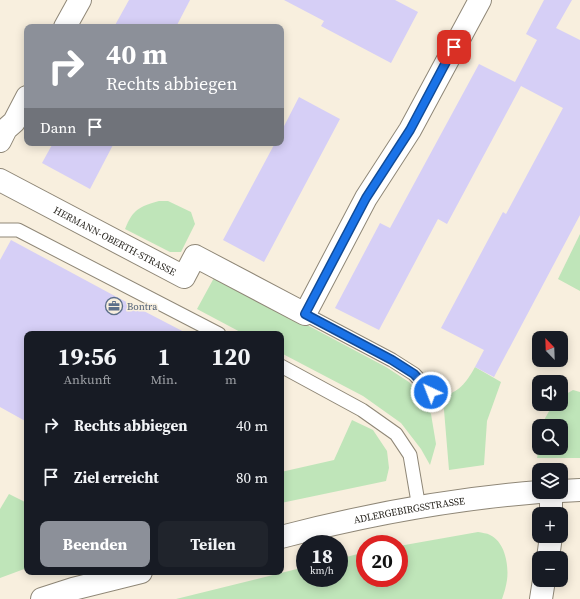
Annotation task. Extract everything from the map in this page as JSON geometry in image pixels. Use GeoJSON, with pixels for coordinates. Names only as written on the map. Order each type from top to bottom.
{"type":"FeatureCollection","features":[{"type":"Feature","properties":{"kind":"street"},"geometry":{"type":"LineString","coordinates":[[67,24],[80,0]]}},
{"type":"Feature","properties":{"kind":"street"},"geometry":{"type":"LineString","coordinates":[[305,314],[366,198],[410,130],[480,0]]}},
{"type":"Feature","properties":{"kind":"street"},"geometry":{"type":"LineString","coordinates":[[0,141],[6,129],[14,122],[24,104]]}},
{"type":"Feature","properties":{"kind":"street","name":"HERMANN-OBERTH-STRASSE"},"geometry":{"type":"LineString","coordinates":[[0,180],[184,277],[195,256],[305,314]]}},
{"type":"Feature","properties":{"kind":"street"},"geometry":{"type":"LineString","coordinates":[[568,491],[580,490]]}},
{"type":"Feature","properties":{"kind":"street","name":"ADLERGEBIRGSSTRASSE"},"geometry":{"type":"LineString","coordinates":[[284,536],[360,519],[486,496],[532,493]]}},
{"type":"Feature","properties":{"kind":"street"},"geometry":{"type":"LineString","coordinates":[[42,599],[73,589],[129,575]]}},
{"type":"Feature","properties":{"kind":"street"},"geometry":{"type":"LineString","coordinates":[[541,599],[543,587]]}},
{"type":"Feature","properties":{"kind":"lane"},"geometry":{"type":"LineString","coordinates":[[0,230],[18,230],[213,331]]}},
{"type":"Feature","properties":{"kind":"lane"},"geometry":{"type":"LineString","coordinates":[[305,314],[397,363],[414,374],[431,392]]}},
{"type":"Feature","properties":{"kind":"lane"},"geometry":{"type":"LineString","coordinates":[[284,368],[362,410],[396,434],[410,455],[419,508]]}},
{"type":"Feature","properties":{"kind":"green space"},"geometry":{"type":"Polygon","coordinates":[[[159,201],[168,201],[191,212],[195,224],[181,252],[170,252],[125,229],[134,213],[146,205],[159,201]]]}},
{"type":"Feature","properties":{"kind":"green space"},"geometry":{"type":"Polygon","coordinates":[[[580,234],[580,291],[558,279],[580,234]]]}},
{"type":"Feature","properties":{"kind":"green space"},"geometry":{"type":"Polygon","coordinates":[[[215,276],[386,367],[409,382],[423,397],[431,414],[436,444],[430,465],[421,449],[401,423],[363,396],[284,355],[284,331],[238,331],[197,309],[215,276]]]}},
{"type":"Feature","properties":{"kind":"green space"},"geometry":{"type":"Polygon","coordinates":[[[475,367],[501,382],[487,421],[484,465],[449,470],[444,410],[441,398],[461,386],[475,367]]]}},
{"type":"Feature","properties":{"kind":"green space"},"geometry":{"type":"Polygon","coordinates":[[[573,390],[580,392],[580,458],[537,458],[538,455],[568,455],[568,419],[545,419],[549,411],[568,411],[568,393],[573,390]]]}},
{"type":"Feature","properties":{"kind":"green space"},"geometry":{"type":"Polygon","coordinates":[[[352,420],[373,430],[387,451],[389,468],[386,481],[284,502],[284,471],[334,460],[352,420]]]}},
{"type":"Feature","properties":{"kind":"green space"},"geometry":{"type":"Polygon","coordinates":[[[9,494],[24,502],[24,569],[0,578],[0,509],[9,494]]]}},
{"type":"Feature","properties":{"kind":"green space"},"geometry":{"type":"Polygon","coordinates":[[[478,532],[495,538],[502,548],[505,554],[507,568],[506,585],[502,599],[176,599],[273,575],[284,575],[284,572],[296,569],[296,587],[348,587],[348,557],[356,554],[356,587],[408,587],[408,544],[478,532]]]}},
{"type":"Feature","properties":{"kind":"building"},"geometry":{"type":"Polygon","coordinates":[[[129,0],[190,0],[178,24],[116,24],[129,0]]]}},
{"type":"Feature","properties":{"kind":"building"},"geometry":{"type":"Polygon","coordinates":[[[284,0],[395,0],[418,12],[391,63],[321,26],[324,21],[284,0]]]}},
{"type":"Feature","properties":{"kind":"building"},"geometry":{"type":"Polygon","coordinates":[[[544,0],[572,0],[556,28],[580,40],[580,215],[494,377],[475,367],[484,350],[441,328],[503,212],[506,214],[563,108],[521,86],[447,224],[438,219],[379,330],[335,308],[380,223],[390,228],[479,64],[515,82],[537,40],[526,34],[544,0]]]}},
{"type":"Feature","properties":{"kind":"building"},"geometry":{"type":"Polygon","coordinates":[[[299,97],[340,119],[264,262],[223,240],[273,146],[284,146],[284,126],[299,97]]]}},
{"type":"Feature","properties":{"kind":"building"},"geometry":{"type":"Polygon","coordinates":[[[51,146],[112,146],[90,189],[42,163],[51,146]]]}},
{"type":"Feature","properties":{"kind":"building"},"geometry":{"type":"Polygon","coordinates":[[[11,240],[182,331],[24,331],[24,420],[0,407],[0,260],[11,240]]]}},
{"type":"Feature","properties":{"kind":"place","name":"Bontra"},"geometry":{"type":"Point","coordinates":[114,306]}},
{"type":"Feature","properties":{"kind":"route"},"geometry":{"type":"LineString","coordinates":[[431,392],[414,374],[392,360],[305,314],[366,198],[410,130],[454,47]]}}]}
